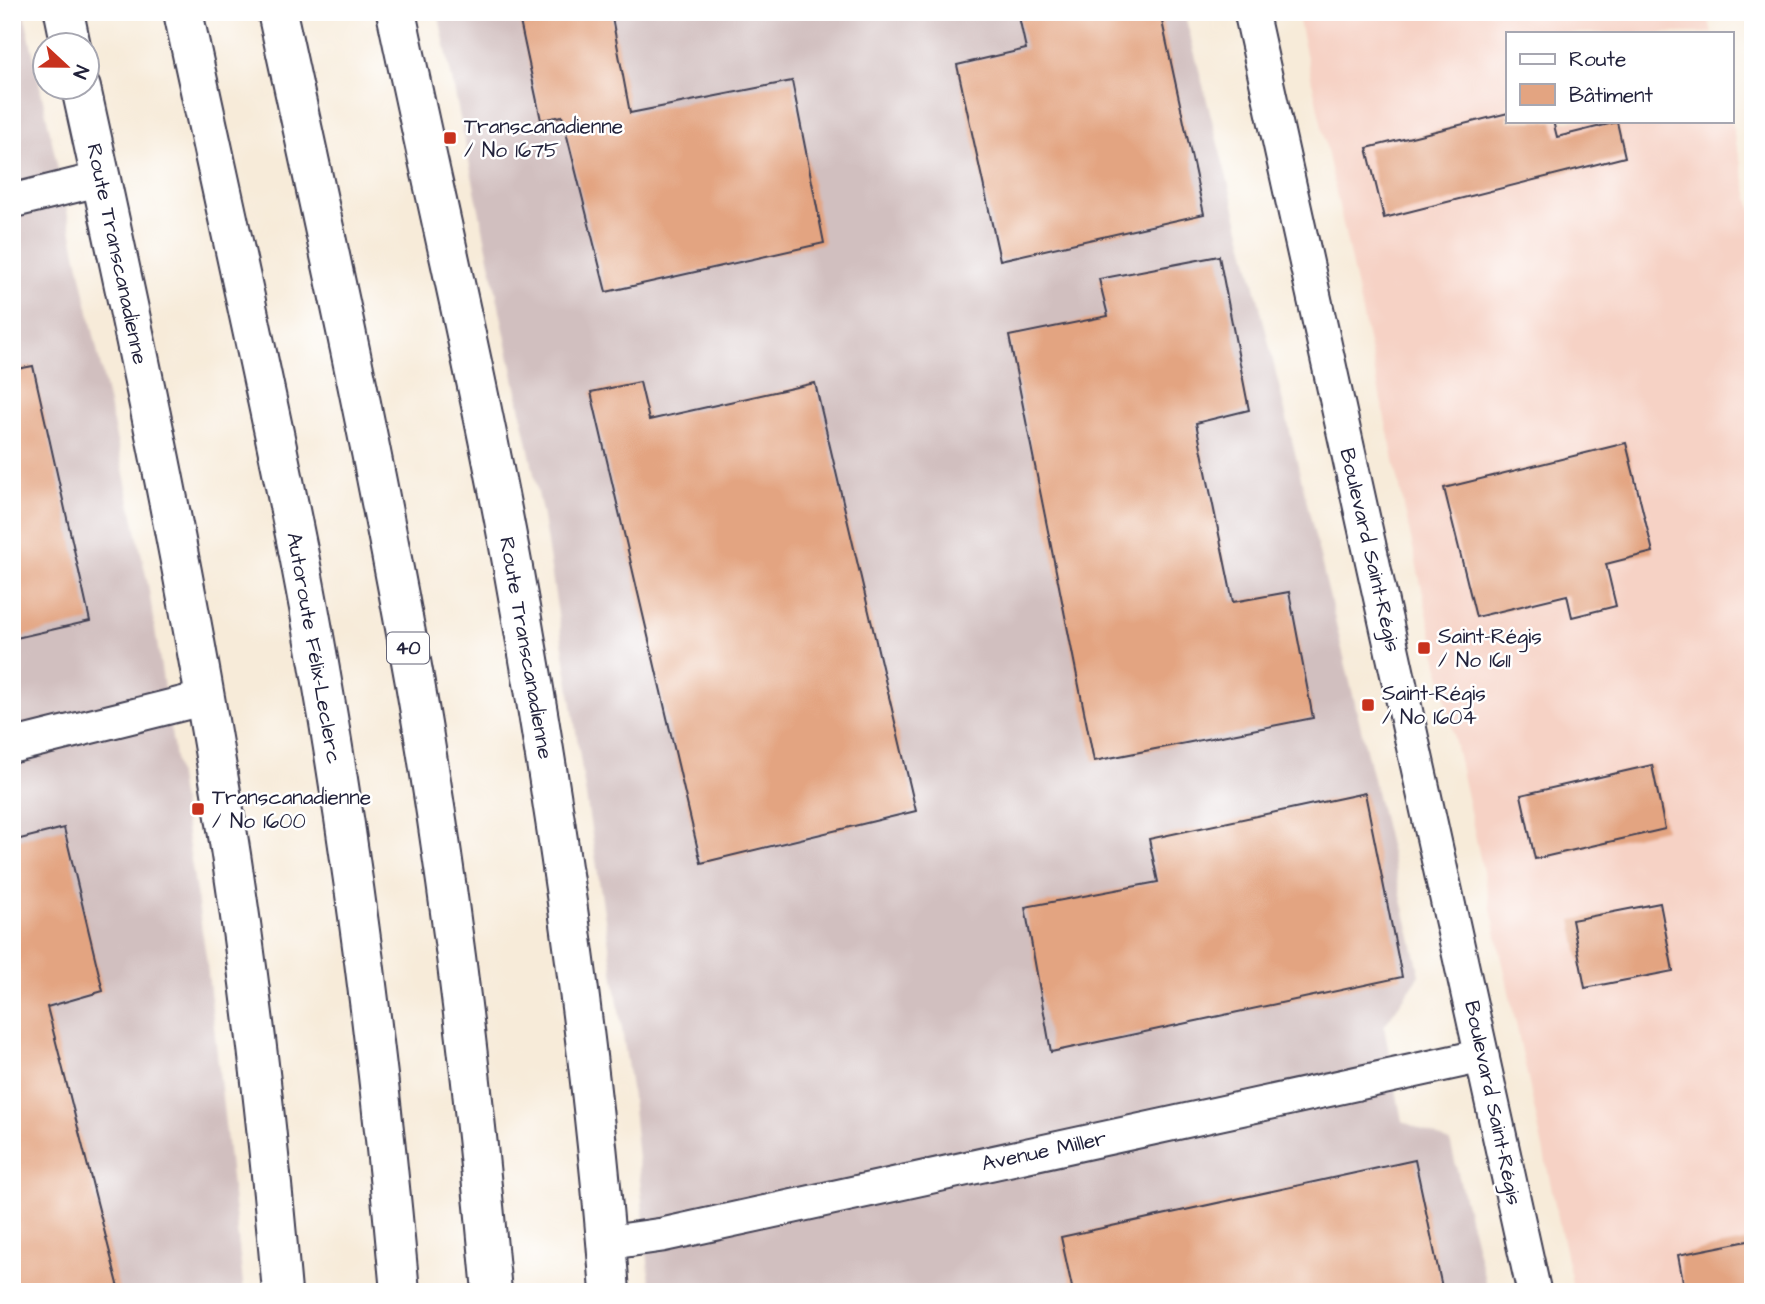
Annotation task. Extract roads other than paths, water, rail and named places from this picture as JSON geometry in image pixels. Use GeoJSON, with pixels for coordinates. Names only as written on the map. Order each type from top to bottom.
{"type":"FeatureCollection","features":[{"type":"Feature","properties":{"kind":"main road"},"geometry":{"type":"LineString","coordinates":[[64,12],[68,32]]}},
{"type":"Feature","properties":{"kind":"main road","name":"Autoroute Félix-Leclerc"},"geometry":{"type":"LineString","coordinates":[[183,12],[299,556],[334,756],[379,1072],[400,1292]]}},
{"type":"Feature","properties":{"kind":"main road","name":"40"},"geometry":{"type":"LineString","coordinates":[[277,12],[352,351],[415,685],[465,1031],[492,1292]]}},
{"type":"Feature","properties":{"kind":"main road","name":"Route Transcanadienne"},"geometry":{"type":"LineString","coordinates":[[396,12],[480,403],[521,618],[569,921],[610,1292]]}},
{"type":"Feature","properties":{"kind":"main road","name":"Route Transcanadienne"},"geometry":{"type":"LineString","coordinates":[[84,102],[159,447],[219,777],[257,1047],[282,1292]]}},
{"type":"Feature","properties":{"kind":"street","name":"Boulevard Saint-Régis"},"geometry":{"type":"LineString","coordinates":[[1251,12],[1534,1292]]}},
{"type":"Feature","properties":{"kind":"street"},"geometry":{"type":"LineString","coordinates":[[12,201],[101,179]]}},
{"type":"Feature","properties":{"kind":"street"},"geometry":{"type":"LineString","coordinates":[[12,746],[205,698]]}},
{"type":"Feature","properties":{"kind":"street","name":"Avenue Miller"},"geometry":{"type":"LineString","coordinates":[[606,1243],[662,1236],[1482,1056]]}},
{"type":"Feature","properties":{"kind":"place","name":"Transcanadienne / No 1675"},"geometry":{"type":"Point","coordinates":[450,138]}},
{"type":"Feature","properties":{"kind":"place","name":"Saint-Régis / No 1611"},"geometry":{"type":"Point","coordinates":[1424,648]}},
{"type":"Feature","properties":{"kind":"place","name":"Saint-Régis / No 1604"},"geometry":{"type":"Point","coordinates":[1368,705]}},
{"type":"Feature","properties":{"kind":"place","name":"Transcanadienne / No 1600"},"geometry":{"type":"Point","coordinates":[198,809]}}]}
